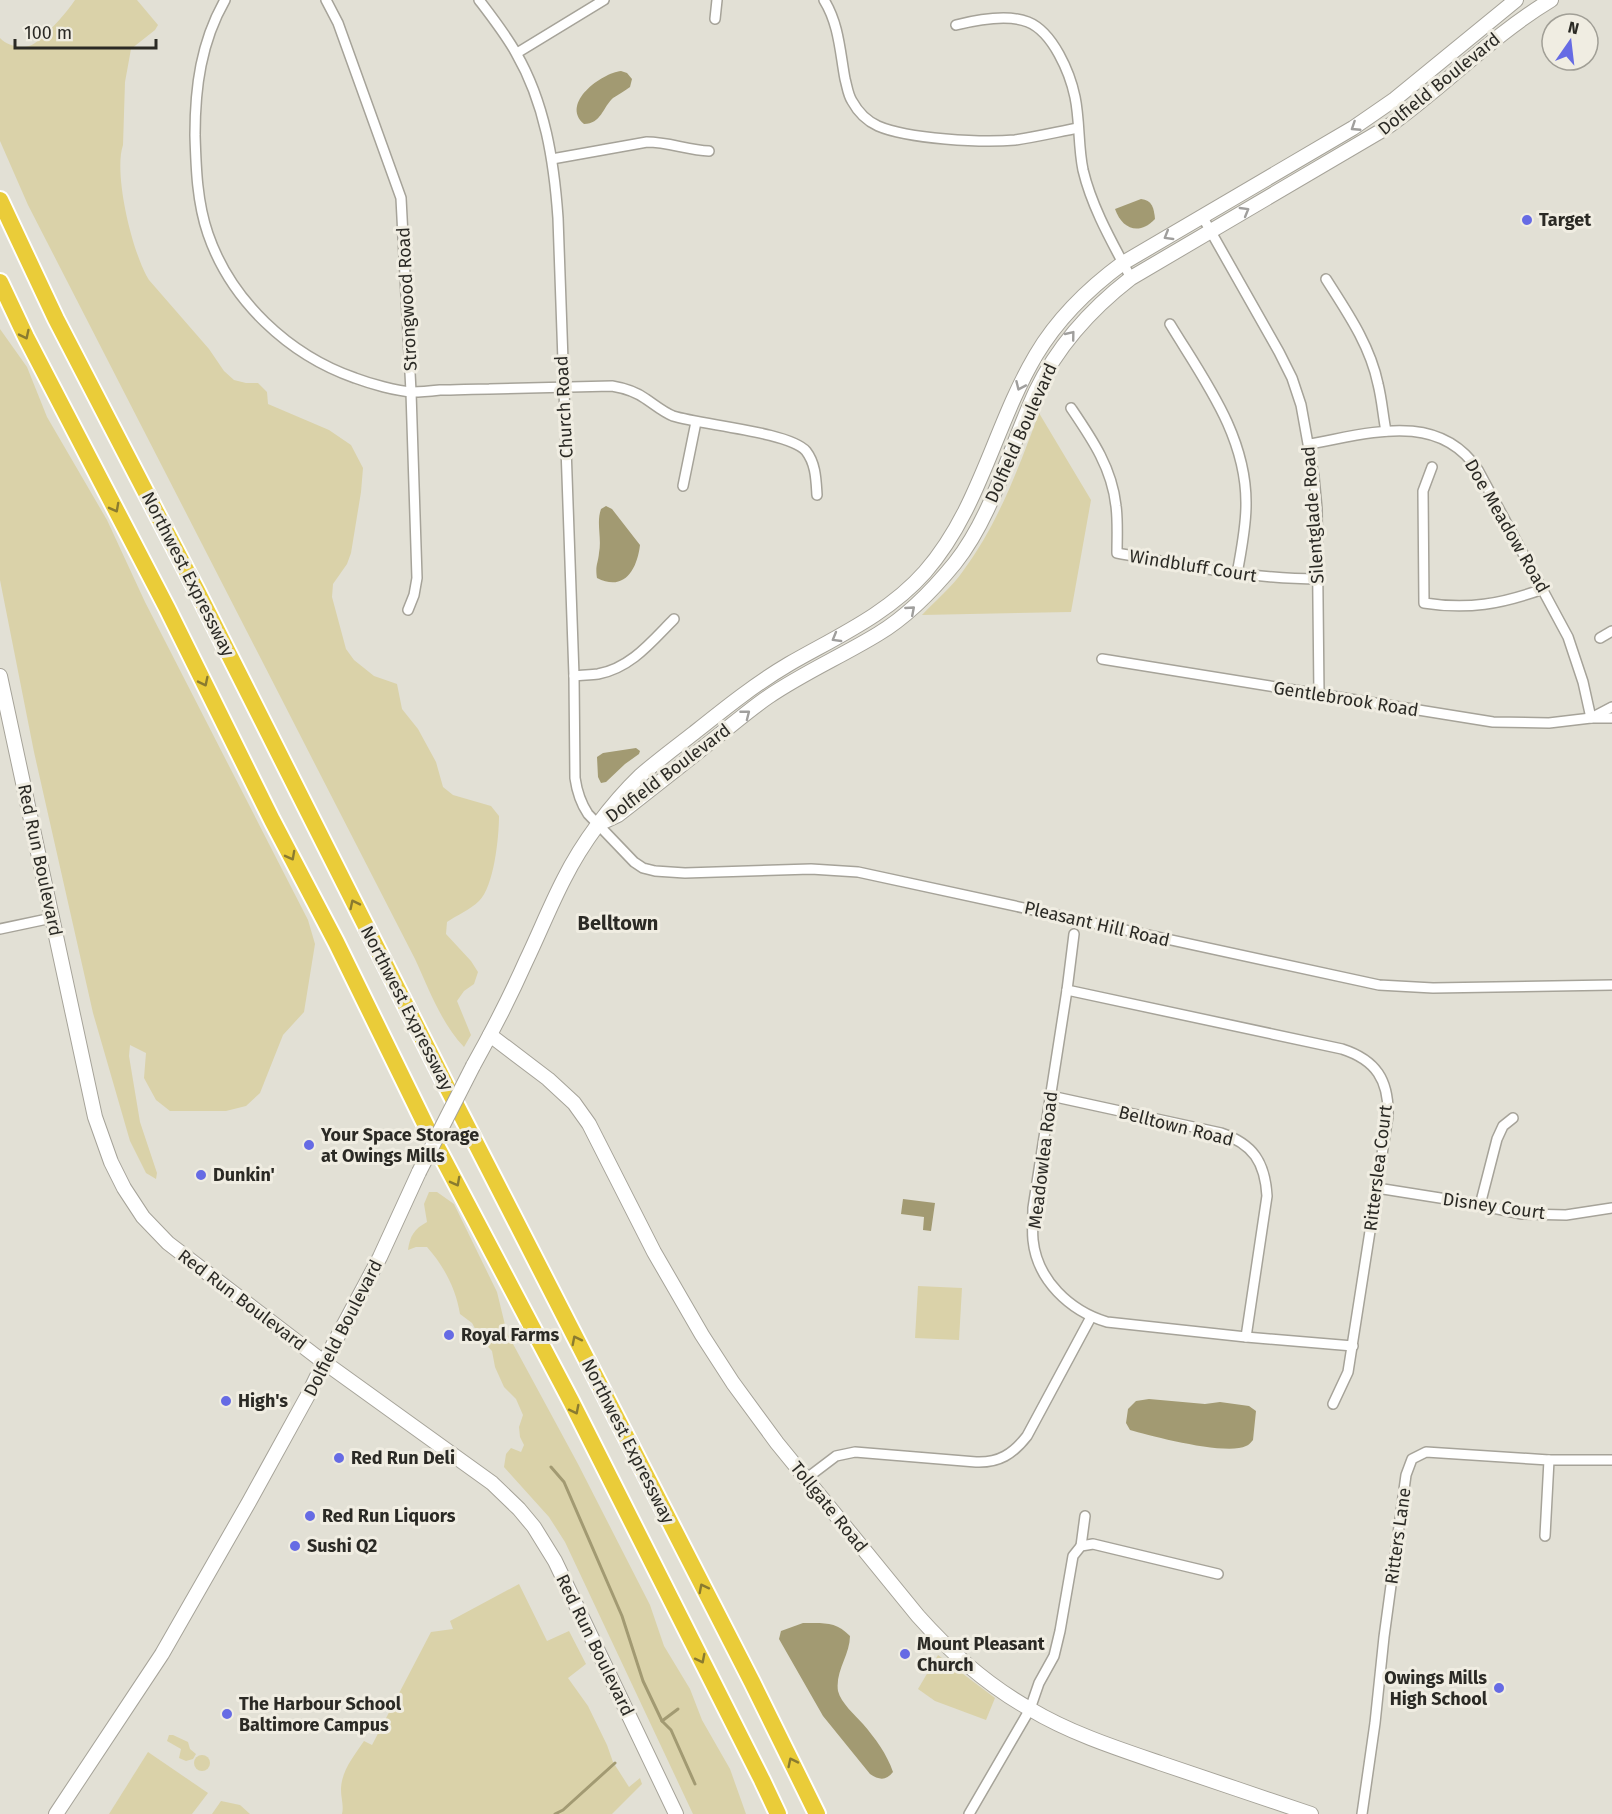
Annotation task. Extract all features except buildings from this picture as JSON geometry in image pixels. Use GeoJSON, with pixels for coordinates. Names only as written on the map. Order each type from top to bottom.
{"type":"FeatureCollection","features":[{"type":"Feature","properties":{"kind":"highway","name":"Northwest Expressway"},"geometry":{"type":"LineString","coordinates":[[0,200],[56,320],[197,591],[817,1814]]}},
{"type":"Feature","properties":{"kind":"highway","name":"Northwest Expressway"},"geometry":{"type":"LineString","coordinates":[[0,282],[336,942],[428,1130],[571,1401],[778,1814]]}},
{"type":"Feature","properties":{"kind":"main road","name":"Dolfield Boulevard"},"geometry":{"type":"LineString","coordinates":[[56,1814],[162,1654],[266,1472],[380,1257],[419,1172],[490,1035],[565,876],[599,824],[624,792],[642,774],[730,705],[787,665],[871,617],[908,590],[925,572],[960,524],[1036,353],[1054,328],[1097,282],[1123,263],[1353,128],[1395,99],[1516,0]]}},
{"type":"Feature","properties":{"kind":"main road","name":"Dolfield Boulevard"},"geometry":{"type":"LineString","coordinates":[[599,824],[618,815],[768,697],[879,633],[900,619],[936,586],[975,532],[992,498],[1037,390],[1053,361],[1066,340],[1107,297],[1131,278],[1386,128],[1495,39],[1532,11],[1551,0]]}},
{"type":"Feature","properties":{"kind":"main road","name":"Red Run Boulevard"},"geometry":{"type":"LineString","coordinates":[[0,676],[95,1117],[111,1162],[124,1188],[148,1224],[168,1244],[324,1362],[492,1483],[519,1509],[534,1527],[555,1561],[676,1814]]}},
{"type":"Feature","properties":{"kind":"main road","name":"Tollgate Road"},"geometry":{"type":"LineString","coordinates":[[490,1035],[562,1090],[590,1124],[654,1252],[702,1335],[756,1416],[918,1616],[941,1641],[978,1674],[1029,1709],[1105,1744],[1311,1814]]}},
{"type":"Feature","properties":{"kind":"street"},"geometry":{"type":"LineString","coordinates":[[225,0],[205,45],[196,90],[195,162],[198,185],[208,233],[218,256],[239,292],[255,312],[289,343],[308,356],[356,378],[411,392],[612,386],[624,388],[635,392],[671,415],[696,422],[780,437],[794,442],[805,450],[812,462],[816,472],[817,495]]}},
{"type":"Feature","properties":{"kind":"street","name":"Strongwood Road"},"geometry":{"type":"LineString","coordinates":[[326,0],[338,23],[401,198],[411,392],[417,578],[414,596],[408,610]]}},
{"type":"Feature","properties":{"kind":"street","name":"Church Road"},"geometry":{"type":"LineString","coordinates":[[479,0],[517,53],[545,127],[552,159],[558,218],[574,676],[575,778],[577,793],[582,805],[599,824]]}},
{"type":"Feature","properties":{"kind":"street"},"geometry":{"type":"LineString","coordinates":[[517,53],[604,0]]}},
{"type":"Feature","properties":{"kind":"street"},"geometry":{"type":"LineString","coordinates":[[715,19],[717,0]]}},
{"type":"Feature","properties":{"kind":"street"},"geometry":{"type":"LineString","coordinates":[[824,0],[836,27],[851,100],[864,116],[878,126],[920,136],[999,141],[1017,140],[1078,128]]}},
{"type":"Feature","properties":{"kind":"street"},"geometry":{"type":"LineString","coordinates":[[956,25],[986,20],[1018,19],[1039,28],[1056,50],[1070,79],[1076,99],[1083,169],[1088,188],[1097,212],[1131,278]]}},
{"type":"Feature","properties":{"kind":"street"},"geometry":{"type":"LineString","coordinates":[[552,159],[647,142],[660,142],[709,151]]}},
{"type":"Feature","properties":{"kind":"street","name":"Silentglade Road"},"geometry":{"type":"LineString","coordinates":[[1202,216],[1279,352],[1292,378],[1301,405],[1309,444],[1317,509],[1319,695]]}},
{"type":"Feature","properties":{"kind":"street"},"geometry":{"type":"LineString","coordinates":[[1326,279],[1354,322],[1372,362],[1386,431]]}},
{"type":"Feature","properties":{"kind":"street"},"geometry":{"type":"LineString","coordinates":[[1170,324],[1221,408],[1237,444],[1244,474],[1246,521],[1237,574]]}},
{"type":"Feature","properties":{"kind":"street","name":"Windbluff Court"},"geometry":{"type":"LineString","coordinates":[[1071,408],[1098,449],[1113,485],[1117,553],[1237,574],[1286,579],[1318,579]]}},
{"type":"Feature","properties":{"kind":"street"},"geometry":{"type":"LineString","coordinates":[[683,486],[696,422]]}},
{"type":"Feature","properties":{"kind":"street","name":"Doe Meadow Road"},"geometry":{"type":"LineString","coordinates":[[1309,444],[1386,431],[1408,430],[1427,433],[1446,440],[1462,451],[1478,470],[1560,619],[1576,657],[1591,718]]}},
{"type":"Feature","properties":{"kind":"street"},"geometry":{"type":"LineString","coordinates":[[1432,467],[1423,491],[1424,603],[1445,606],[1480,606],[1505,602],[1543,589]]}},
{"type":"Feature","properties":{"kind":"street"},"geometry":{"type":"LineString","coordinates":[[574,676],[599,674],[629,662],[674,619]]}},
{"type":"Feature","properties":{"kind":"street"},"geometry":{"type":"LineString","coordinates":[[1600,638],[1612,631]]}},
{"type":"Feature","properties":{"kind":"street","name":"Gentlebrook Road"},"geometry":{"type":"LineString","coordinates":[[1102,659],[1493,722],[1549,723],[1612,718]]}},
{"type":"Feature","properties":{"kind":"street","name":"Gentlebrook Road"},"geometry":{"type":"LineString","coordinates":[[1591,718],[1612,707]]}},
{"type":"Feature","properties":{"kind":"street","name":"Pleasant Hill Road"},"geometry":{"type":"LineString","coordinates":[[599,824],[634,862],[643,868],[655,871],[685,873],[811,869],[858,872],[1379,985],[1433,988],[1612,985]]}},
{"type":"Feature","properties":{"kind":"street"},"geometry":{"type":"LineString","coordinates":[[0,929],[52,918]]}},
{"type":"Feature","properties":{"kind":"street","name":"Meadowlea Road"},"geometry":{"type":"LineString","coordinates":[[1074,934],[1033,1208],[1033,1242],[1044,1275],[1064,1299],[1091,1317],[1107,1322],[1353,1346]]}},
{"type":"Feature","properties":{"kind":"street","name":"Ritterslea Court"},"geometry":{"type":"LineString","coordinates":[[1067,990],[1342,1049],[1364,1058],[1379,1073],[1388,1104],[1377,1188],[1348,1372],[1333,1404]]}},
{"type":"Feature","properties":{"kind":"street","name":"Belltown Road"},"geometry":{"type":"LineString","coordinates":[[1051,1096],[1221,1133],[1235,1138],[1254,1153],[1266,1178],[1266,1196],[1246,1337]]}},
{"type":"Feature","properties":{"kind":"street"},"geometry":{"type":"LineString","coordinates":[[1480,1205],[1497,1139],[1503,1126],[1513,1118]]}},
{"type":"Feature","properties":{"kind":"street","name":"Disney Court"},"geometry":{"type":"LineString","coordinates":[[1377,1188],[1522,1214],[1574,1214],[1612,1208]]}},
{"type":"Feature","properties":{"kind":"street"},"geometry":{"type":"LineString","coordinates":[[807,1478],[836,1456],[855,1452],[988,1463],[998,1461],[1018,1447],[1027,1436],[1091,1317]]}},
{"type":"Feature","properties":{"kind":"street","name":"Ritters Lane"},"geometry":{"type":"LineString","coordinates":[[1362,1814],[1384,1637],[1409,1465],[1412,1459],[1426,1452],[1549,1460],[1612,1460]]}},
{"type":"Feature","properties":{"kind":"street"},"geometry":{"type":"LineString","coordinates":[[1545,1536],[1549,1460]]}},
{"type":"Feature","properties":{"kind":"street"},"geometry":{"type":"LineString","coordinates":[[969,1814],[1029,1709],[1039,1683],[1054,1656],[1072,1556],[1081,1546],[1085,1516]]}},
{"type":"Feature","properties":{"kind":"street"},"geometry":{"type":"LineString","coordinates":[[1081,1546],[1093,1544],[1218,1574]]}},
{"type":"Feature","properties":{"kind":"shaded area"},"geometry":{"type":"Polygon","coordinates":[[[75,0],[137,0],[158,25],[131,49],[125,82],[121,158],[126,214],[137,252],[149,280],[234,380],[258,383],[267,392],[268,404],[329,430],[351,445],[363,468],[361,492],[351,553],[347,564],[333,584],[332,597],[346,649],[354,660],[374,676],[397,684],[402,709],[418,729],[436,762],[443,787],[453,795],[491,806],[499,816],[495,861],[484,894],[472,907],[447,922],[446,934],[478,972],[474,984],[464,991],[457,1001],[471,1035],[464,1047],[436,1005],[415,959],[28,205],[0,141],[0,38],[12,45],[22,47],[31,45],[51,29],[75,0]]]}},
{"type":"Feature","properties":{"kind":"shaded area"},"geometry":{"type":"Polygon","coordinates":[[[621,71],[627,73],[632,79],[630,87],[613,98],[598,118],[584,124],[578,116],[577,107],[586,90],[604,77],[621,71]]]}},
{"type":"Feature","properties":{"kind":"shaded area"},"geometry":{"type":"Polygon","coordinates":[[[1141,199],[1152,205],[1155,219],[1143,227],[1132,228],[1122,221],[1115,209],[1141,199]]]}},
{"type":"Feature","properties":{"kind":"shaded area"},"geometry":{"type":"Polygon","coordinates":[[[0,329],[27,367],[47,417],[107,520],[145,602],[308,920],[315,944],[304,1012],[283,1035],[260,1093],[246,1106],[226,1111],[170,1111],[156,1100],[144,1078],[146,1053],[130,1045],[129,1056],[140,1122],[157,1173],[156,1179],[146,1173],[130,1141],[93,1013],[34,752],[0,580],[0,329]]]}},
{"type":"Feature","properties":{"kind":"shaded area"},"geometry":{"type":"Polygon","coordinates":[[[1039,413],[1091,500],[1071,612],[922,615],[959,577],[987,534],[1015,474],[1039,413]]]}},
{"type":"Feature","properties":{"kind":"shaded area"},"geometry":{"type":"Polygon","coordinates":[[[606,506],[612,509],[640,545],[636,563],[628,576],[615,582],[606,582],[597,578],[596,574],[600,547],[600,514],[601,509],[606,506]]]}},
{"type":"Feature","properties":{"kind":"shaded area"},"geometry":{"type":"Polygon","coordinates":[[[636,748],[640,751],[639,754],[606,782],[601,783],[598,777],[597,757],[603,753],[636,748]]]}},
{"type":"Feature","properties":{"kind":"shaded area"},"geometry":{"type":"Polygon","coordinates":[[[429,1192],[437,1192],[454,1204],[497,1292],[507,1333],[578,1464],[650,1605],[664,1646],[690,1689],[702,1720],[730,1769],[746,1814],[693,1814],[565,1542],[549,1517],[504,1467],[506,1454],[511,1448],[521,1452],[524,1445],[519,1427],[523,1415],[516,1399],[504,1387],[495,1367],[492,1351],[480,1338],[472,1323],[460,1314],[452,1287],[439,1262],[427,1247],[408,1250],[413,1233],[427,1222],[424,1204],[429,1192]]]}},
{"type":"Feature","properties":{"kind":"shaded area"},"geometry":{"type":"Polygon","coordinates":[[[903,1199],[935,1203],[931,1231],[923,1230],[924,1217],[901,1214],[903,1199]]]}},
{"type":"Feature","properties":{"kind":"shaded area"},"geometry":{"type":"Polygon","coordinates":[[[918,1286],[962,1288],[959,1340],[915,1338],[918,1286]]]}},
{"type":"Feature","properties":{"kind":"shaded area"},"geometry":{"type":"Polygon","coordinates":[[[1149,1399],[1205,1404],[1220,1402],[1249,1406],[1256,1411],[1253,1440],[1246,1446],[1223,1449],[1189,1444],[1130,1430],[1126,1423],[1128,1409],[1136,1401],[1149,1399]]]}},
{"type":"Feature","properties":{"kind":"shaded area"},"geometry":{"type":"Polygon","coordinates":[[[519,1584],[547,1641],[569,1631],[586,1664],[568,1678],[588,1706],[613,1762],[629,1787],[640,1778],[642,1784],[612,1814],[342,1814],[341,1790],[346,1770],[364,1741],[372,1745],[431,1632],[453,1629],[450,1621],[519,1584]]]}},
{"type":"Feature","properties":{"kind":"shaded area"},"geometry":{"type":"Polygon","coordinates":[[[803,1623],[834,1625],[850,1636],[839,1677],[838,1691],[845,1704],[884,1753],[893,1772],[888,1777],[879,1778],[870,1774],[823,1716],[779,1639],[781,1631],[803,1623]]]}},
{"type":"Feature","properties":{"kind":"shaded area"},"geometry":{"type":"Polygon","coordinates":[[[938,1655],[995,1698],[986,1720],[935,1701],[918,1689],[938,1655]]]}},
{"type":"Feature","properties":{"kind":"shaded area"},"geometry":{"type":"Polygon","coordinates":[[[169,1735],[188,1742],[190,1749],[196,1754],[193,1759],[186,1761],[179,1758],[181,1749],[167,1741],[169,1735]]]}},
{"type":"Feature","properties":{"kind":"shaded area"},"geometry":{"type":"Polygon","coordinates":[[[148,1752],[208,1793],[192,1814],[109,1814],[148,1752]]]}},
{"type":"Feature","properties":{"kind":"shaded area"},"geometry":{"type":"Polygon","coordinates":[[[199,1755],[205,1755],[210,1763],[208,1769],[199,1771],[194,1766],[194,1760],[199,1755]]]}},
{"type":"Feature","properties":{"kind":"shaded area"},"geometry":{"type":"Polygon","coordinates":[[[221,1801],[240,1805],[250,1814],[212,1814],[221,1801]]]}},
{"type":"Feature","properties":{"kind":"waterway"},"geometry":{"type":"LineString","coordinates":[[551,1467],[564,1482],[622,1616],[643,1681],[662,1721],[671,1730],[695,1784]]}},
{"type":"Feature","properties":{"kind":"waterway"},"geometry":{"type":"LineString","coordinates":[[662,1721],[678,1709]]}},
{"type":"Feature","properties":{"kind":"waterway"},"geometry":{"type":"LineString","coordinates":[[555,1814],[563,1810],[615,1763]]}},
{"type":"Feature","properties":{"kind":"place","name":"Target"},"geometry":{"type":"Point","coordinates":[1527,220]}},
{"type":"Feature","properties":{"kind":"place","name":"Your Space Storage at Owings Mills"},"geometry":{"type":"Point","coordinates":[309,1145]}},
{"type":"Feature","properties":{"kind":"place","name":"Dunkin'"},"geometry":{"type":"Point","coordinates":[201,1175]}},
{"type":"Feature","properties":{"kind":"place","name":"Royal Farms"},"geometry":{"type":"Point","coordinates":[449,1335]}},
{"type":"Feature","properties":{"kind":"place","name":"High's"},"geometry":{"type":"Point","coordinates":[226,1401]}},
{"type":"Feature","properties":{"kind":"place","name":"Red Run Deli"},"geometry":{"type":"Point","coordinates":[339,1458]}},
{"type":"Feature","properties":{"kind":"place","name":"Red Run Liquors"},"geometry":{"type":"Point","coordinates":[310,1516]}},
{"type":"Feature","properties":{"kind":"place","name":"Sushi Q2"},"geometry":{"type":"Point","coordinates":[295,1546]}},
{"type":"Feature","properties":{"kind":"place","name":"Mount Pleasant Church"},"geometry":{"type":"Point","coordinates":[905,1654]}},
{"type":"Feature","properties":{"kind":"place","name":"Owings Mills High School"},"geometry":{"type":"Point","coordinates":[1499,1688]}},
{"type":"Feature","properties":{"kind":"place","name":"The Harbour School Baltimore Campus"},"geometry":{"type":"Point","coordinates":[227,1714]}},
{"type":"Feature","properties":{"kind":"district","name":"Belltown"},"geometry":{"type":"Point","coordinates":[618,923]}}]}
